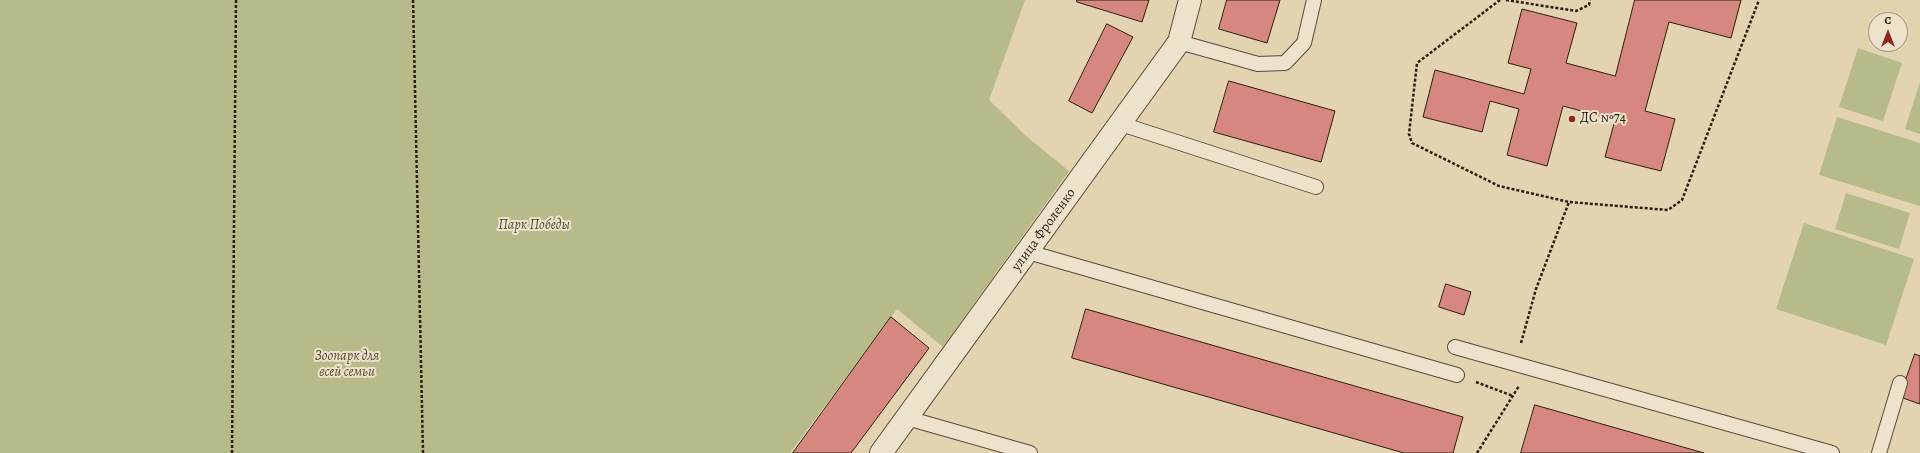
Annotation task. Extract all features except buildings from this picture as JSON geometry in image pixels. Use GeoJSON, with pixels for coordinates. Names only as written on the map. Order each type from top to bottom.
{"type":"FeatureCollection","features":[{"type":"Feature","properties":{"kind":"street","name":"улица Фроленко"},"geometry":{"type":"LineString","coordinates":[[881,453],[1179,42],[1190,0]]}},
{"type":"Feature","properties":{"kind":"lane"},"geometry":{"type":"LineString","coordinates":[[1179,42],[1258,64],[1285,63],[1304,43],[1314,0]]}},
{"type":"Feature","properties":{"kind":"lane"},"geometry":{"type":"LineString","coordinates":[[1121,124],[1316,187]]}},
{"type":"Feature","properties":{"kind":"lane"},"geometry":{"type":"LineString","coordinates":[[1028,252],[1457,375]]}},
{"type":"Feature","properties":{"kind":"lane"},"geometry":{"type":"LineString","coordinates":[[1455,347],[1531,367],[1832,453]]}},
{"type":"Feature","properties":{"kind":"lane"},"geometry":{"type":"LineString","coordinates":[[1879,453],[1900,384]]}},
{"type":"Feature","properties":{"kind":"lane"},"geometry":{"type":"LineString","coordinates":[[907,418],[1030,453]]}},
{"type":"Feature","properties":{"kind":"path"},"geometry":{"type":"LineString","coordinates":[[232,453],[236,0]]}},
{"type":"Feature","properties":{"kind":"path"},"geometry":{"type":"LineString","coordinates":[[413,0],[423,453]]}},
{"type":"Feature","properties":{"kind":"path"},"geometry":{"type":"LineString","coordinates":[[1500,0],[1417,63],[1409,134],[1412,143],[1499,186],[1569,202],[1668,210],[1682,200],[1759,0]]}},
{"type":"Feature","properties":{"kind":"path"},"geometry":{"type":"LineString","coordinates":[[1506,0],[1576,11],[1589,4],[1590,0]]}},
{"type":"Feature","properties":{"kind":"path"},"geometry":{"type":"LineString","coordinates":[[1515,363],[1536,289],[1569,202]]}},
{"type":"Feature","properties":{"kind":"path"},"geometry":{"type":"LineString","coordinates":[[1477,453],[1531,367]]}},
{"type":"Feature","properties":{"kind":"path"},"geometry":{"type":"LineString","coordinates":[[1457,375],[1513,396]]}},
{"type":"Feature","properties":{"kind":"green space","name":"Парк Победы"},"geometry":{"type":"Polygon","coordinates":[[[0,0],[1025,0],[989,100],[1026,136],[1069,171],[943,347],[897,309],[790,453],[0,453],[0,0]]]}},
{"type":"Feature","properties":{"kind":"green space"},"geometry":{"type":"Polygon","coordinates":[[[1858,48],[1902,63],[1883,121],[1839,107],[1858,48]]]}},
{"type":"Feature","properties":{"kind":"green space"},"geometry":{"type":"Polygon","coordinates":[[[1920,82],[1920,134],[1905,129],[1920,82]]]}},
{"type":"Feature","properties":{"kind":"green space"},"geometry":{"type":"Polygon","coordinates":[[[1837,117],[1920,143],[1920,206],[1819,175],[1837,117]]]}},
{"type":"Feature","properties":{"kind":"green space"},"geometry":{"type":"Polygon","coordinates":[[[1846,193],[1910,213],[1899,249],[1835,229],[1846,193]]]}},
{"type":"Feature","properties":{"kind":"green space"},"geometry":{"type":"Polygon","coordinates":[[[1804,223],[1914,259],[1886,345],[1776,309],[1804,223]]]}},
{"type":"Feature","properties":{"kind":"place","name":"ДС №74"},"geometry":{"type":"Point","coordinates":[1572,119]}},
{"type":"Feature","properties":{"kind":"park label","name":"Зоопарк для всей семьи"},"geometry":{"type":"Point","coordinates":[347,366]}}]}
